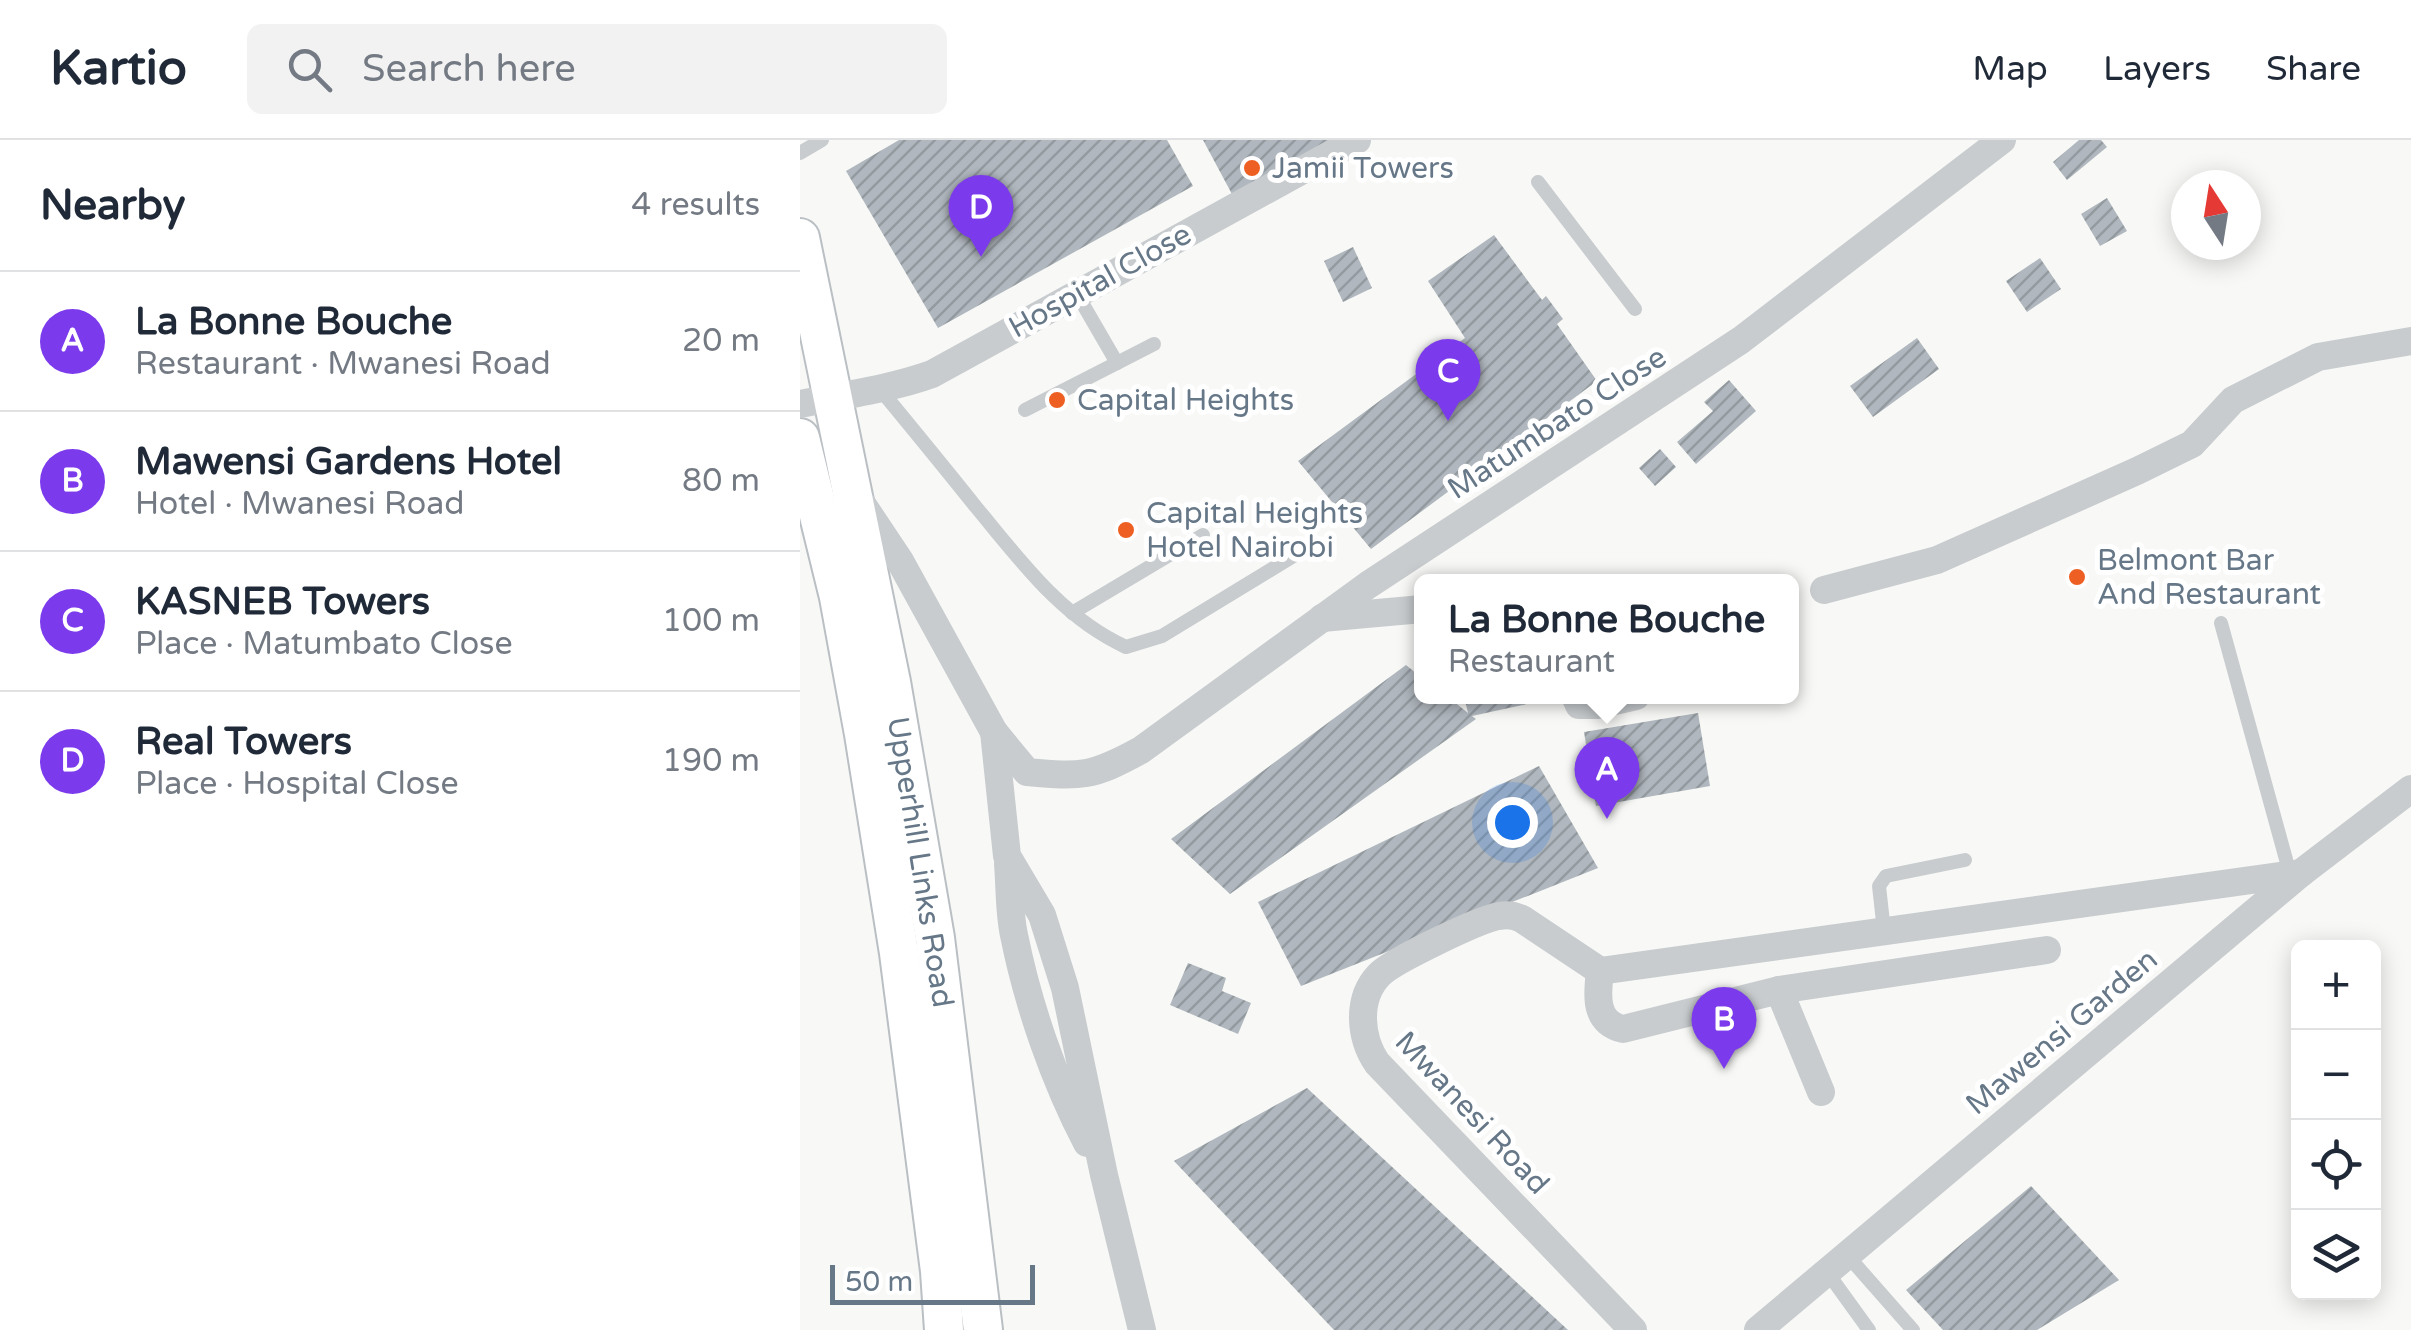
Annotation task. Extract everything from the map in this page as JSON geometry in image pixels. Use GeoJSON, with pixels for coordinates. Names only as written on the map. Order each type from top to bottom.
{"type":"FeatureCollection","features":[{"type":"Feature","properties":{"kind":"street","name":"Hospital Close"},"geometry":{"type":"LineString","coordinates":[[817,401],[896,387],[932,374],[1357,140]]}},
{"type":"Feature","properties":{"kind":"street","name":"Matumbato Close"},"geometry":{"type":"LineString","coordinates":[[994,732],[1028,772],[1077,777],[1109,768],[1141,750],[1321,618],[1741,340],[2002,140]]}},
{"type":"Feature","properties":{"kind":"street"},"geometry":{"type":"LineString","coordinates":[[800,238],[817,401]]}},
{"type":"Feature","properties":{"kind":"street"},"geometry":{"type":"LineString","coordinates":[[1824,590],[1937,560],[2137,471],[2192,444],[2234,400],[2318,357],[2411,341]]}},
{"type":"Feature","properties":{"kind":"street","name":"Upperhill Links Road"},"geometry":{"type":"LineString","coordinates":[[817,401],[853,490],[891,682],[935,938],[983,1330]]}},
{"type":"Feature","properties":{"kind":"street","name":"Upperhill Links Road"},"geometry":{"type":"LineString","coordinates":[[800,438],[839,597],[867,752],[898,953],[940,1271],[944,1330]]}},
{"type":"Feature","properties":{"kind":"street"},"geometry":{"type":"LineString","coordinates":[[853,490],[900,560],[994,732],[1007,856],[1042,914],[1065,988],[1104,1176],[1142,1330]]}},
{"type":"Feature","properties":{"kind":"street"},"geometry":{"type":"LineString","coordinates":[[1321,618],[1414,610]]}},
{"type":"Feature","properties":{"kind":"street","name":"Mawensi Garden"},"geometry":{"type":"LineString","coordinates":[[1758,1330],[2295,874],[2411,789]]}},
{"type":"Feature","properties":{"kind":"street"},"geometry":{"type":"LineString","coordinates":[[2047,950],[1779,990],[1623,1029],[1601,1013],[1598,989],[1600,971],[2295,874]]}},
{"type":"Feature","properties":{"kind":"street","name":"Mwanesi Road"},"geometry":{"type":"LineString","coordinates":[[1600,971],[1522,919],[1496,916],[1379,974],[1367,995],[1363,1037],[1377,1063],[1633,1330]]}},
{"type":"Feature","properties":{"kind":"street"},"geometry":{"type":"LineString","coordinates":[[1779,990],[1821,1092]]}},
{"type":"Feature","properties":{"kind":"lane"},"geometry":{"type":"LineString","coordinates":[[800,153],[822,140]]}},
{"type":"Feature","properties":{"kind":"lane"},"geometry":{"type":"LineString","coordinates":[[1538,182],[1635,310]]}},
{"type":"Feature","properties":{"kind":"lane"},"geometry":{"type":"LineString","coordinates":[[1077,294],[1117,363]]}},
{"type":"Feature","properties":{"kind":"lane"},"geometry":{"type":"LineString","coordinates":[[1026,410],[1154,344]]}},
{"type":"Feature","properties":{"kind":"lane"},"geometry":{"type":"LineString","coordinates":[[879,388],[1023,565],[1072,614],[1101,636],[1126,647],[1162,636],[1300,552]]}},
{"type":"Feature","properties":{"kind":"lane"},"geometry":{"type":"LineString","coordinates":[[1072,614],[1203,535]]}},
{"type":"Feature","properties":{"kind":"lane"},"geometry":{"type":"LineString","coordinates":[[2221,623],[2295,874]]}},
{"type":"Feature","properties":{"kind":"lane"},"geometry":{"type":"LineString","coordinates":[[1884,931],[1879,886],[1886,876],[1966,860]]}},
{"type":"Feature","properties":{"kind":"lane"},"geometry":{"type":"LineString","coordinates":[[1838,1264],[1869,1330]]}},
{"type":"Feature","properties":{"kind":"lane"},"geometry":{"type":"LineString","coordinates":[[1838,1264],[1914,1330]]}},
{"type":"Feature","properties":{"kind":"building"},"geometry":{"type":"Polygon","coordinates":[[[899,140],[1167,140],[1193,186],[938,328],[846,171],[899,140]]]}},
{"type":"Feature","properties":{"kind":"building","name":"Jamii Towers"},"geometry":{"type":"Polygon","coordinates":[[[1203,140],[1340,140],[1233,196],[1203,140]]]}},
{"type":"Feature","properties":{"kind":"building"},"geometry":{"type":"Polygon","coordinates":[[[2079,140],[2101,140],[2107,147],[2067,180],[2053,162],[2079,140]]]}},
{"type":"Feature","properties":{"kind":"building"},"geometry":{"type":"Polygon","coordinates":[[[2107,198],[2127,231],[2100,246],[2081,214],[2107,198]]]}},
{"type":"Feature","properties":{"kind":"building"},"geometry":{"type":"Polygon","coordinates":[[[1494,235],[1542,300],[1546,296],[1563,319],[1557,324],[1597,381],[1371,549],[1298,461],[1465,338],[1428,281],[1494,235]]]}},
{"type":"Feature","properties":{"kind":"building"},"geometry":{"type":"Polygon","coordinates":[[[1353,247],[1372,288],[1343,302],[1324,261],[1353,247]]]}},
{"type":"Feature","properties":{"kind":"building"},"geometry":{"type":"Polygon","coordinates":[[[2040,258],[2061,289],[2027,312],[2006,281],[2040,258]]]}},
{"type":"Feature","properties":{"kind":"building"},"geometry":{"type":"Polygon","coordinates":[[[1917,338],[1939,369],[1873,417],[1850,386],[1917,338]]]}},
{"type":"Feature","properties":{"kind":"building"},"geometry":{"type":"Polygon","coordinates":[[[1729,380],[1756,411],[1696,464],[1677,442],[1713,411],[1704,402],[1729,380]]]}},
{"type":"Feature","properties":{"kind":"building"},"geometry":{"type":"Polygon","coordinates":[[[1660,449],[1676,467],[1655,486],[1639,468],[1660,449]]]}},
{"type":"Feature","properties":{"kind":"building"},"geometry":{"type":"Polygon","coordinates":[[[1406,665],[1414,672],[1414,704],[1457,704],[1468,713],[1466,704],[1527,704],[1472,716],[1476,719],[1230,894],[1171,839],[1406,665]]]}},
{"type":"Feature","properties":{"kind":"building"},"geometry":{"type":"Polygon","coordinates":[[[1698,713],[1710,786],[1596,806],[1584,732],[1698,713]]]}},
{"type":"Feature","properties":{"kind":"building"},"geometry":{"type":"Polygon","coordinates":[[[1539,766],[1598,868],[1301,986],[1258,902],[1539,766]]]}},
{"type":"Feature","properties":{"kind":"building"},"geometry":{"type":"Polygon","coordinates":[[[1188,963],[1226,978],[1222,991],[1251,1003],[1238,1034],[1170,1005],[1188,963]]]}},
{"type":"Feature","properties":{"kind":"building"},"geometry":{"type":"Polygon","coordinates":[[[1307,1088],[1568,1330],[1334,1330],[1174,1161],[1307,1088]]]}},
{"type":"Feature","properties":{"kind":"building"},"geometry":{"type":"Polygon","coordinates":[[[2031,1186],[2119,1280],[2037,1330],[1943,1330],[1906,1290],[2031,1186]]]}},
{"type":"Feature","properties":{"kind":"place","name":"Jamii Towers"},"geometry":{"type":"Point","coordinates":[1252,168]}},
{"type":"Feature","properties":{"kind":"place","name":"Real Towers"},"geometry":{"type":"Point","coordinates":[981,257]}},
{"type":"Feature","properties":{"kind":"place","name":"Capital Heights"},"geometry":{"type":"Point","coordinates":[1057,400]}},
{"type":"Feature","properties":{"kind":"place","name":"KASNEB Towers"},"geometry":{"type":"Point","coordinates":[1448,421]}},
{"type":"Feature","properties":{"kind":"place","name":"Capital Heights Hotel Nairobi"},"geometry":{"type":"Point","coordinates":[1126,530]}},
{"type":"Feature","properties":{"kind":"place","name":"Belmont Bar And Restaurant"},"geometry":{"type":"Point","coordinates":[2077,577]}},
{"type":"Feature","properties":{"kind":"place","name":"La Bonne Bouche"},"geometry":{"type":"Point","coordinates":[1607,819]}},
{"type":"Feature","properties":{"kind":"place","name":"Mawensi Gardens Hotel"},"geometry":{"type":"Point","coordinates":[1724,1069]}}]}
